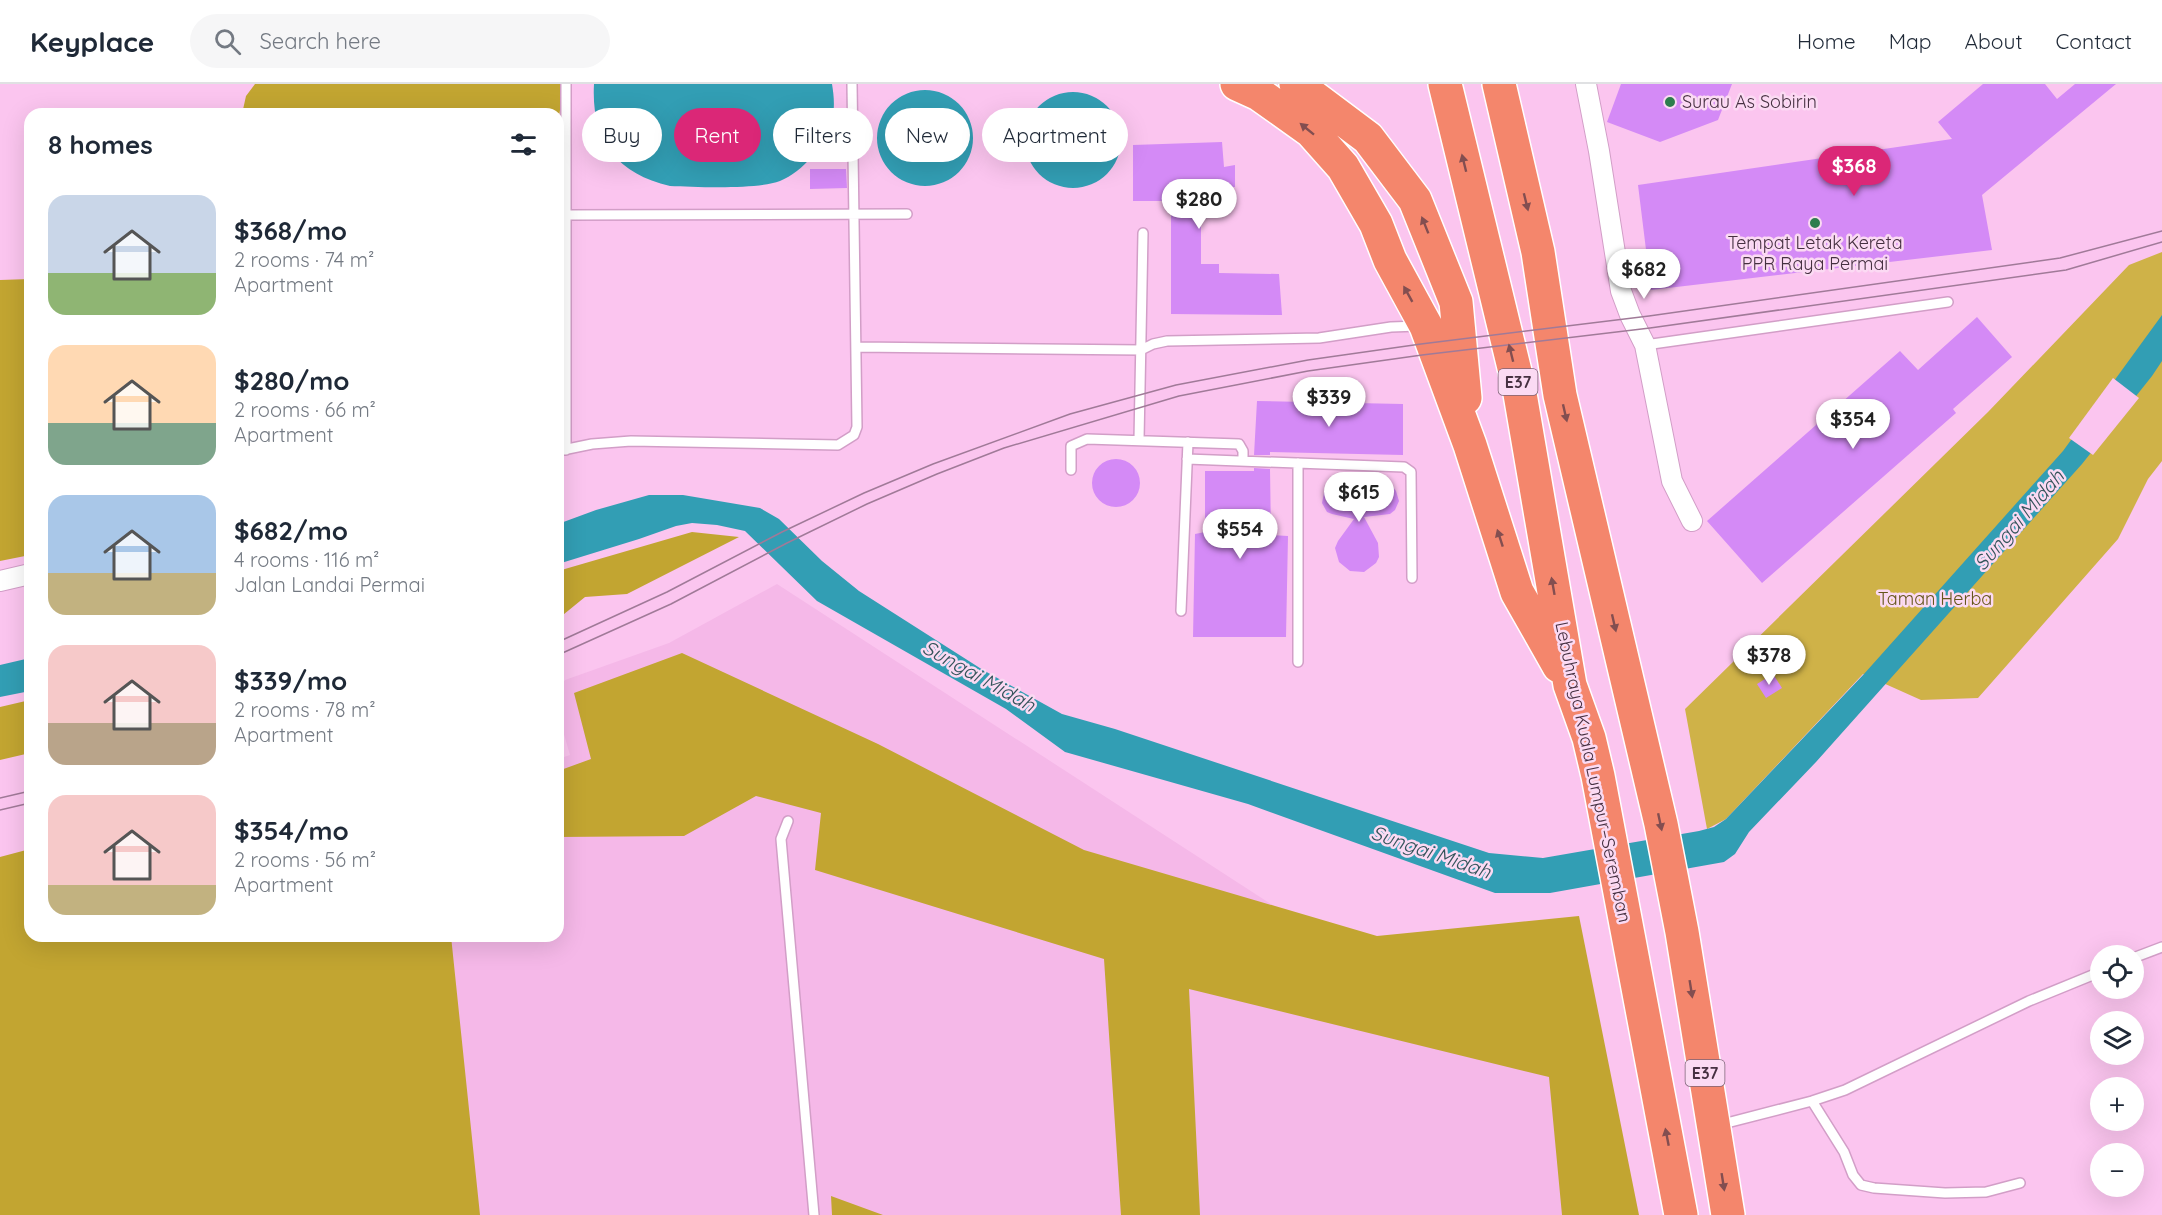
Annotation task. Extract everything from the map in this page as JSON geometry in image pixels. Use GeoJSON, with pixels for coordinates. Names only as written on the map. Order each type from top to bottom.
{"type":"FeatureCollection","features":[{"type":"Feature","properties":{"kind":"highway"},"geometry":{"type":"LineString","coordinates":[[1237,84],[1259,94],[1311,131],[1343,167],[1376,224],[1390,260],[1426,326],[1470,445],[1517,592],[1570,685]]}},
{"type":"Feature","properties":{"kind":"highway"},"geometry":{"type":"LineString","coordinates":[[1296,84],[1368,138],[1415,200],[1456,302],[1470,445]]}},
{"type":"Feature","properties":{"kind":"highway","name":"Lebuhraya Kuala Lumpur–Seremban"},"geometry":{"type":"LineString","coordinates":[[1445,84],[1519,388],[1570,685],[1589,738],[1598,776],[1681,1215]]}},
{"type":"Feature","properties":{"kind":"highway","name":"E37"},"geometry":{"type":"LineString","coordinates":[[1499,84],[1538,252],[1560,395],[1648,765],[1682,932],[1728,1215]]}},
{"type":"Feature","properties":{"kind":"highway"},"geometry":{"type":"LineString","coordinates":[[1506,84],[1508,128]]}},
{"type":"Feature","properties":{"kind":"street"},"geometry":{"type":"LineString","coordinates":[[1586,84],[1621,291],[1629,315],[1645,345],[1672,481],[1692,521]]}},
{"type":"Feature","properties":{"kind":"street"},"geometry":{"type":"LineString","coordinates":[[0,581],[24,575]]}},
{"type":"Feature","properties":{"kind":"lane"},"geometry":{"type":"LineString","coordinates":[[564,356],[567,215],[566,84]]}},
{"type":"Feature","properties":{"kind":"lane"},"geometry":{"type":"LineString","coordinates":[[564,450],[631,441],[838,445],[854,435],[857,427],[852,84]]}},
{"type":"Feature","properties":{"kind":"lane"},"geometry":{"type":"LineString","coordinates":[[567,215],[907,214]]}},
{"type":"Feature","properties":{"kind":"lane"},"geometry":{"type":"LineString","coordinates":[[1139,440],[1143,233]]}},
{"type":"Feature","properties":{"kind":"lane"},"geometry":{"type":"LineString","coordinates":[[1645,345],[1948,302]]}},
{"type":"Feature","properties":{"kind":"lane"},"geometry":{"type":"LineString","coordinates":[[856,347],[1141,350],[1167,341],[1319,338],[1391,327],[1426,326]]}},
{"type":"Feature","properties":{"kind":"lane"},"geometry":{"type":"LineString","coordinates":[[1071,470],[1071,446],[1087,439],[1239,444],[1243,451],[1243,461]]}},
{"type":"Feature","properties":{"kind":"lane"},"geometry":{"type":"LineString","coordinates":[[1181,611],[1188,442]]}},
{"type":"Feature","properties":{"kind":"lane"},"geometry":{"type":"LineString","coordinates":[[1187,459],[1404,467],[1411,472],[1412,578]]}},
{"type":"Feature","properties":{"kind":"lane"},"geometry":{"type":"LineString","coordinates":[[1298,463],[1298,662]]}},
{"type":"Feature","properties":{"kind":"lane"},"geometry":{"type":"LineString","coordinates":[[788,821],[781,839],[814,1215]]}},
{"type":"Feature","properties":{"kind":"lane"},"geometry":{"type":"LineString","coordinates":[[2144,954],[2162,947]]}},
{"type":"Feature","properties":{"kind":"lane"},"geometry":{"type":"LineString","coordinates":[[1714,1127],[1845,1090],[2029,1001],[2090,976]]}},
{"type":"Feature","properties":{"kind":"lane"},"geometry":{"type":"LineString","coordinates":[[1812,1101],[1844,1152],[1853,1175],[1861,1185],[1945,1193],[1986,1192],[2020,1183]]}},
{"type":"Feature","properties":{"kind":"shaded area"},"geometry":{"type":"Polygon","coordinates":[[[255,84],[564,84],[560,108],[243,108],[246,96],[255,84]]]}},
{"type":"Feature","properties":{"kind":"shaded area"},"geometry":{"type":"Polygon","coordinates":[[[24,279],[24,556],[0,561],[0,280],[24,279]]]}},
{"type":"Feature","properties":{"kind":"shaded area"},"geometry":{"type":"Polygon","coordinates":[[[692,532],[739,537],[627,594],[585,597],[564,614],[564,569],[692,532]]]}},
{"type":"Feature","properties":{"kind":"shaded area"},"geometry":{"type":"Polygon","coordinates":[[[777,584],[1382,976],[1555,1025],[1588,1215],[0,1215],[0,857],[24,851],[24,942],[564,942],[564,757],[570,755],[564,734],[564,681],[669,643],[777,584]]]}},
{"type":"Feature","properties":{"kind":"shaded area"},"geometry":{"type":"Polygon","coordinates":[[[682,653],[878,744],[1084,850],[1377,936],[1579,916],[1639,1215],[1562,1215],[1549,1077],[1189,989],[1200,1215],[1121,1215],[1104,959],[815,870],[821,813],[756,796],[684,836],[564,837],[564,769],[591,759],[574,693],[682,653]]]}},
{"type":"Feature","properties":{"kind":"shaded area"},"geometry":{"type":"Polygon","coordinates":[[[24,701],[24,754],[0,760],[0,707],[24,701]]]}},
{"type":"Feature","properties":{"kind":"shaded area"},"geometry":{"type":"Polygon","coordinates":[[[24,851],[24,942],[452,942],[480,1215],[0,1215],[0,857],[24,851]]]}},
{"type":"Feature","properties":{"kind":"shaded area"},"geometry":{"type":"Polygon","coordinates":[[[831,1196],[883,1215],[832,1215],[831,1196]]]}},
{"type":"Feature","properties":{"kind":"green space","name":"Taman Herba"},"geometry":{"type":"Polygon","coordinates":[[[2162,252],[2162,461],[2148,479],[2118,539],[1978,698],[1921,700],[1863,674],[1726,819],[1707,829],[1685,709],[1988,412],[2129,265],[2162,252]]]}},
{"type":"Feature","properties":{"kind":"water"},"geometry":{"type":"Polygon","coordinates":[[[594,84],[832,84],[834,98],[834,108],[773,108],[773,162],[807,162],[789,177],[780,181],[742,187],[670,186],[634,172],[620,162],[662,162],[662,108],[595,108],[594,84]]]}},
{"type":"Feature","properties":{"kind":"water"},"geometry":{"type":"Polygon","coordinates":[[[925,90],[943,94],[962,108],[888,108],[907,94],[925,90]]]}},
{"type":"Feature","properties":{"kind":"water"},"geometry":{"type":"Polygon","coordinates":[[[1064,92],[1082,92],[1092,95],[1109,108],[1037,108],[1054,95],[1064,92]]]}},
{"type":"Feature","properties":{"kind":"water"},"geometry":{"type":"Polygon","coordinates":[[[885,112],[885,162],[966,162],[965,164],[951,178],[934,185],[916,185],[899,178],[885,164],[878,147],[878,129],[885,112]]]}},
{"type":"Feature","properties":{"kind":"water"},"geometry":{"type":"Polygon","coordinates":[[[970,123],[973,138],[970,153],[970,123]]]}},
{"type":"Feature","properties":{"kind":"water"},"geometry":{"type":"Polygon","coordinates":[[[1030,162],[1116,162],[1100,180],[1082,188],[1064,188],[1054,185],[1030,162]]]}},
{"type":"Feature","properties":{"kind":"water","name":"Sungai Midah"},"geometry":{"type":"Polygon","coordinates":[[[2162,315],[2162,361],[2152,376],[2082,464],[1816,762],[1749,832],[1735,854],[1724,862],[1550,893],[1495,893],[1248,804],[1065,752],[1006,709],[817,601],[745,531],[692,523],[676,526],[564,562],[564,522],[649,495],[683,495],[760,508],[779,519],[822,561],[859,591],[983,670],[1062,714],[1115,729],[1489,853],[1543,858],[1699,831],[1714,827],[1726,819],[1864,674],[2063,451],[2162,315]]]}},
{"type":"Feature","properties":{"kind":"water"},"geometry":{"type":"Polygon","coordinates":[[[24,659],[24,692],[0,697],[0,665],[24,659]]]}},
{"type":"Feature","properties":{"kind":"pier"},"geometry":{"type":"Polygon","coordinates":[[[2113,378],[2139,398],[2093,455],[2069,438],[2113,378]]]}},
{"type":"Feature","properties":{"kind":"building","name":"Surau As Sobirin"},"geometry":{"type":"Polygon","coordinates":[[[1621,84],[1732,84],[1718,120],[1660,142],[1607,122],[1621,84]]]}},
{"type":"Feature","properties":{"kind":"building","name":"Tempat Letak Kereta PPR Raya Permai"},"geometry":{"type":"Polygon","coordinates":[[[1983,84],[2045,84],[2057,99],[2075,84],[2116,84],[1982,195],[1992,250],[1651,290],[1638,185],[1952,139],[1938,122],[1983,84]]]}},
{"type":"Feature","properties":{"kind":"building"},"geometry":{"type":"Polygon","coordinates":[[[1222,142],[1224,167],[1235,165],[1235,187],[1224,188],[1222,202],[1201,202],[1201,264],[1219,264],[1219,273],[1279,274],[1282,315],[1171,314],[1171,201],[1133,201],[1133,145],[1222,142]]]}},
{"type":"Feature","properties":{"kind":"building"},"geometry":{"type":"Polygon","coordinates":[[[810,169],[846,169],[847,188],[810,189],[810,169]]]}},
{"type":"Feature","properties":{"kind":"building"},"geometry":{"type":"Polygon","coordinates":[[[1977,317],[2012,357],[1953,409],[1956,413],[1762,583],[1707,521],[1900,351],[1918,370],[1977,317]]]}},
{"type":"Feature","properties":{"kind":"building"},"geometry":{"type":"Polygon","coordinates":[[[1257,401],[1403,404],[1403,455],[1270,452],[1270,455],[1254,455],[1257,401]]]}},
{"type":"Feature","properties":{"kind":"building"},"geometry":{"type":"Polygon","coordinates":[[[1116,459],[1133,466],[1140,483],[1133,500],[1116,507],[1099,500],[1092,483],[1099,466],[1116,459]]]}},
{"type":"Feature","properties":{"kind":"building"},"geometry":{"type":"Polygon","coordinates":[[[1254,468],[1270,469],[1271,535],[1288,536],[1286,637],[1193,637],[1195,534],[1205,532],[1205,471],[1254,471],[1254,468]]]}},
{"type":"Feature","properties":{"kind":"building"},"geometry":{"type":"Polygon","coordinates":[[[1383,483],[1393,487],[1396,491],[1399,501],[1395,510],[1390,514],[1364,517],[1378,543],[1379,557],[1376,563],[1364,572],[1350,571],[1339,562],[1335,548],[1354,519],[1327,512],[1322,503],[1324,493],[1331,486],[1341,485],[1360,499],[1372,486],[1383,483]]]}},
{"type":"Feature","properties":{"kind":"building"},"geometry":{"type":"Polygon","coordinates":[[[1773,674],[1782,688],[1766,698],[1757,684],[1773,674]]]}},
{"type":"Feature","properties":{"kind":"tram line"},"geometry":{"type":"LineString","coordinates":[[564,639],[667,592],[782,532],[864,493],[933,464],[1070,414],[1176,385],[1308,360],[1649,316],[2060,258],[2162,231]]}},
{"type":"Feature","properties":{"kind":"tram line"},"geometry":{"type":"LineString","coordinates":[[564,652],[671,604],[867,504],[937,474],[1004,448],[1179,396],[1308,371],[1650,328],[2066,270],[2162,242]]}},
{"type":"Feature","properties":{"kind":"tram line"},"geometry":{"type":"LineString","coordinates":[[0,798],[24,792]]}},
{"type":"Feature","properties":{"kind":"tram line"},"geometry":{"type":"LineString","coordinates":[[0,810],[24,804]]}},
{"type":"Feature","properties":{"kind":"place","name":"Surau As Sobirin"},"geometry":{"type":"Point","coordinates":[1670,102]}},
{"type":"Feature","properties":{"kind":"place","name":"Tempat Letak Kereta PPR Raya Permai"},"geometry":{"type":"Point","coordinates":[1815,223]}}]}
